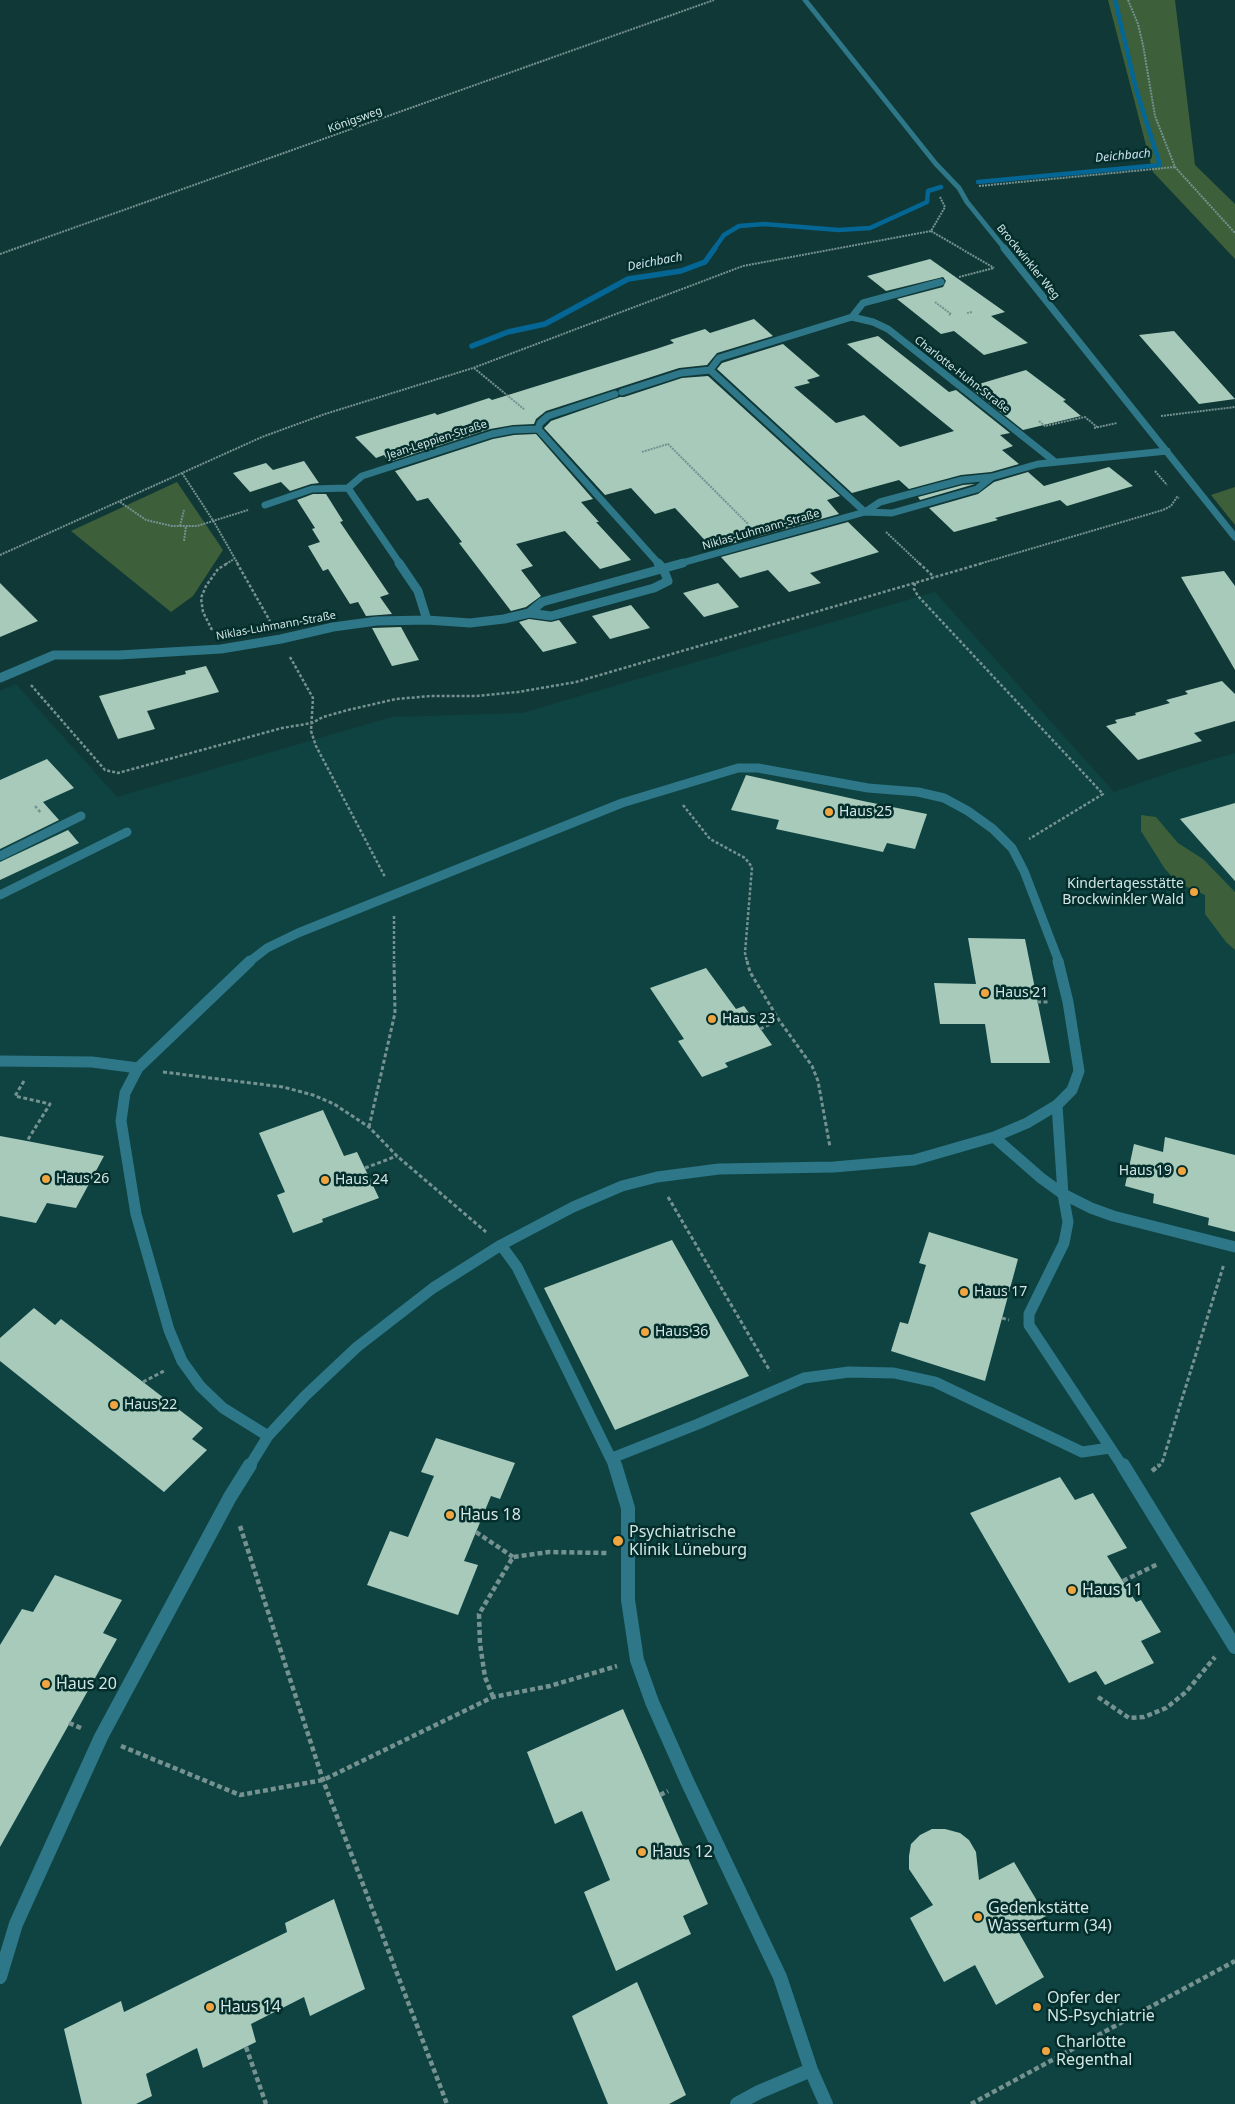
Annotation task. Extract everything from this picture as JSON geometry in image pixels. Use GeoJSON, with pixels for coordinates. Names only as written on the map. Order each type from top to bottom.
{"type":"FeatureCollection","features":[{"type":"Feature","properties":{"kind":"street","name":"Brockwinkler Weg"},"geometry":{"type":"LineString","coordinates":[[805,0],[936,164],[959,188],[967,202],[1235,537]]}},
{"type":"Feature","properties":{"kind":"street"},"geometry":{"type":"LineString","coordinates":[[865,512],[710,370],[720,358],[852,317],[863,303],[941,282]]}},
{"type":"Feature","properties":{"kind":"street","name":"Charlotte-Huhn-Straße"},"geometry":{"type":"LineString","coordinates":[[852,317],[873,322],[888,329],[1054,461]]}},
{"type":"Feature","properties":{"kind":"street","name":"Jean-Leppien-Straße"},"geometry":{"type":"LineString","coordinates":[[348,488],[362,476],[492,434],[539,426],[548,416],[681,373],[710,370]]}},
{"type":"Feature","properties":{"kind":"street"},"geometry":{"type":"LineString","coordinates":[[539,426],[663,568]]}},
{"type":"Feature","properties":{"kind":"street","name":"Niklas-Luhmann-Straße"},"geometry":{"type":"LineString","coordinates":[[529,614],[542,602],[865,512],[880,502],[962,480],[992,477],[1054,461],[1167,451]]}},
{"type":"Feature","properties":{"kind":"street","name":"Niklas-Luhmann-Straße"},"geometry":{"type":"LineString","coordinates":[[865,512],[892,513],[977,489],[992,477]]}},
{"type":"Feature","properties":{"kind":"street"},"geometry":{"type":"LineString","coordinates":[[265,505],[312,489],[348,488],[418,591],[427,620]]}},
{"type":"Feature","properties":{"kind":"street","name":"Niklas-Luhmann-Straße"},"geometry":{"type":"LineString","coordinates":[[0,678],[54,655],[119,655],[221,649],[281,639],[334,627],[377,621],[427,620],[470,623],[529,614],[551,616],[654,588],[668,581],[663,568]]}},
{"type":"Feature","properties":{"kind":"street"},"geometry":{"type":"LineString","coordinates":[[0,1976],[16,1924],[101,1738],[230,1497],[268,1436],[305,1396],[357,1347],[433,1288],[500,1245],[573,1207],[622,1186],[657,1177],[719,1168],[834,1167],[914,1160],[994,1137],[1027,1123],[1057,1105],[1072,1090],[1079,1071],[1068,1002],[1059,963],[1024,871],[1012,848],[993,829],[968,810],[944,798],[918,792],[868,788],[758,768],[738,768],[622,803],[298,933],[267,948],[248,962],[138,1068],[125,1093],[122,1121],[124,1148],[136,1214],[169,1330],[182,1361],[200,1386],[223,1408],[268,1436]]}},
{"type":"Feature","properties":{"kind":"street"},"geometry":{"type":"LineString","coordinates":[[0,856],[82,816]]}},
{"type":"Feature","properties":{"kind":"street"},"geometry":{"type":"LineString","coordinates":[[0,895],[127,832]]}},
{"type":"Feature","properties":{"kind":"street"},"geometry":{"type":"LineString","coordinates":[[0,1061],[92,1062],[138,1068]]}},
{"type":"Feature","properties":{"kind":"street"},"geometry":{"type":"LineString","coordinates":[[1057,1105],[1068,1222],[1064,1243],[1029,1314],[1029,1325],[1136,1484],[1234,1645]]}},
{"type":"Feature","properties":{"kind":"street"},"geometry":{"type":"LineString","coordinates":[[994,1137],[1041,1178],[1064,1194],[1113,1216],[1232,1246]]}},
{"type":"Feature","properties":{"kind":"street"},"geometry":{"type":"LineString","coordinates":[[500,1245],[517,1267],[612,1458],[624,1489],[628,1508],[628,1600],[637,1660],[652,1702],[687,1781],[780,1977],[811,2070],[826,2104]]}},
{"type":"Feature","properties":{"kind":"street"},"geometry":{"type":"LineString","coordinates":[[612,1458],[698,1424],[804,1378],[849,1372],[894,1373],[935,1382],[1082,1452],[1110,1448]]}},
{"type":"Feature","properties":{"kind":"street"},"geometry":{"type":"LineString","coordinates":[[737,2104],[759,2092],[811,2070]]}},
{"type":"Feature","properties":{"kind":"path","name":"Königsweg"},"geometry":{"type":"LineString","coordinates":[[0,254],[714,0]]}},
{"type":"Feature","properties":{"kind":"path"},"geometry":{"type":"LineString","coordinates":[[1128,0],[1138,24],[1143,45],[1155,116],[1175,167],[1235,233]]}},
{"type":"Feature","properties":{"kind":"path"},"geometry":{"type":"LineString","coordinates":[[959,188],[1175,167]]}},
{"type":"Feature","properties":{"kind":"path"},"geometry":{"type":"LineString","coordinates":[[931,231],[945,207],[938,194]]}},
{"type":"Feature","properties":{"kind":"path"},"geometry":{"type":"LineString","coordinates":[[0,555],[262,437],[325,414],[473,368],[743,266],[931,231],[1001,273]]}},
{"type":"Feature","properties":{"kind":"path"},"geometry":{"type":"LineString","coordinates":[[941,282],[994,268]]}},
{"type":"Feature","properties":{"kind":"path"},"geometry":{"type":"LineString","coordinates":[[967,313],[972,312]]}},
{"type":"Feature","properties":{"kind":"path"},"geometry":{"type":"LineString","coordinates":[[473,368],[539,426]]}},
{"type":"Feature","properties":{"kind":"path"},"geometry":{"type":"LineString","coordinates":[[1141,419],[1235,407]]}},
{"type":"Feature","properties":{"kind":"path"},"geometry":{"type":"LineString","coordinates":[[1039,421],[1045,426],[1085,417],[1096,428],[1118,423]]}},
{"type":"Feature","properties":{"kind":"path"},"geometry":{"type":"LineString","coordinates":[[642,452],[668,444],[764,541]]}},
{"type":"Feature","properties":{"kind":"path"},"geometry":{"type":"LineString","coordinates":[[1141,454],[1167,485]]}},
{"type":"Feature","properties":{"kind":"path"},"geometry":{"type":"LineString","coordinates":[[182,473],[214,522],[313,698],[311,731],[316,746],[394,894],[395,1014],[368,1127]]}},
{"type":"Feature","properties":{"kind":"path"},"geometry":{"type":"LineString","coordinates":[[1173,493],[1177,497],[1204,498]]}},
{"type":"Feature","properties":{"kind":"path"},"geometry":{"type":"LineString","coordinates":[[17,670],[106,770],[118,773],[282,728],[312,723],[323,717],[348,710],[396,700],[431,696],[484,695],[576,682],[1163,510],[1171,506],[1177,497]]}},
{"type":"Feature","properties":{"kind":"path"},"geometry":{"type":"LineString","coordinates":[[120,502],[146,520],[159,524],[180,526],[214,522],[265,505]]}},
{"type":"Feature","properties":{"kind":"path"},"geometry":{"type":"LineString","coordinates":[[180,526],[184,510]]}},
{"type":"Feature","properties":{"kind":"path"},"geometry":{"type":"LineString","coordinates":[[865,512],[934,577]]}},
{"type":"Feature","properties":{"kind":"path"},"geometry":{"type":"LineString","coordinates":[[184,541],[186,526]]}},
{"type":"Feature","properties":{"kind":"path"},"geometry":{"type":"LineString","coordinates":[[221,649],[203,612],[201,598],[206,586],[218,569],[234,559]]}},
{"type":"Feature","properties":{"kind":"path"},"geometry":{"type":"LineString","coordinates":[[915,583],[914,589],[924,603],[1104,794],[1012,848]]}},
{"type":"Feature","properties":{"kind":"path"},"geometry":{"type":"LineString","coordinates":[[670,788],[710,839],[745,858],[752,867],[745,953],[750,972],[779,1020],[812,1066],[818,1081],[834,1167]]}},
{"type":"Feature","properties":{"kind":"path"},"geometry":{"type":"LineString","coordinates":[[760,1029],[779,1020]]}},
{"type":"Feature","properties":{"kind":"path"},"geometry":{"type":"LineString","coordinates":[[27,1141],[50,1104],[14,1096],[36,1061]]}},
{"type":"Feature","properties":{"kind":"path"},"geometry":{"type":"LineString","coordinates":[[138,1068],[283,1087],[314,1095],[334,1104],[368,1127],[397,1156],[500,1245]]}},
{"type":"Feature","properties":{"kind":"path"},"geometry":{"type":"LineString","coordinates":[[365,1168],[397,1156]]}},
{"type":"Feature","properties":{"kind":"path"},"geometry":{"type":"LineString","coordinates":[[657,1177],[780,1387]]}},
{"type":"Feature","properties":{"kind":"path"},"geometry":{"type":"LineString","coordinates":[[1136,1484],[1162,1463],[1232,1246]]}},
{"type":"Feature","properties":{"kind":"path"},"geometry":{"type":"LineString","coordinates":[[230,1497],[323,1780],[447,2104]]}},
{"type":"Feature","properties":{"kind":"path"},"geometry":{"type":"LineString","coordinates":[[476,1532],[512,1557],[549,1552],[628,1554]]}},
{"type":"Feature","properties":{"kind":"path"},"geometry":{"type":"LineString","coordinates":[[1123,1581],[1179,1554]]}},
{"type":"Feature","properties":{"kind":"path"},"geometry":{"type":"LineString","coordinates":[[493,1697],[484,1668],[480,1644],[479,1614],[512,1557]]}},
{"type":"Feature","properties":{"kind":"path"},"geometry":{"type":"LineString","coordinates":[[1098,1697],[1129,1718],[1144,1717],[1166,1708],[1186,1692],[1215,1658],[1234,1645]]}},
{"type":"Feature","properties":{"kind":"path"},"geometry":{"type":"LineString","coordinates":[[101,1738],[240,1796],[323,1780],[429,1726],[493,1697],[550,1686],[637,1660]]}},
{"type":"Feature","properties":{"kind":"path"},"geometry":{"type":"LineString","coordinates":[[971,2104],[1235,1961]]}},
{"type":"Feature","properties":{"kind":"path"},"geometry":{"type":"LineString","coordinates":[[246,2047],[266,2104]]}},
{"type":"Feature","properties":{"kind":"shaded area","name":"Psychiatrische Klinik Lüneburg"},"geometry":{"type":"Polygon","coordinates":[[[935,592],[1114,792],[1177,770],[1235,753],[1235,2104],[0,2104],[0,691],[16,684],[117,797],[392,717],[522,713],[935,592]]]}},
{"type":"Feature","properties":{"kind":"green space"},"geometry":{"type":"Polygon","coordinates":[[[1108,0],[1175,0],[1195,165],[1235,204],[1235,259],[1153,172],[1108,0]]]}},
{"type":"Feature","properties":{"kind":"green space"},"geometry":{"type":"Polygon","coordinates":[[[177,482],[223,550],[193,596],[171,612],[71,531],[177,482]]]}},
{"type":"Feature","properties":{"kind":"green space"},"geometry":{"type":"Polygon","coordinates":[[[1235,487],[1235,525],[1211,495],[1235,487]]]}},
{"type":"Feature","properties":{"kind":"green space"},"geometry":{"type":"Polygon","coordinates":[[[1141,815],[1156,817],[1178,843],[1203,859],[1235,892],[1235,950],[1226,942],[1205,914],[1205,895],[1178,883],[1165,869],[1141,831],[1141,815]]]}},
{"type":"Feature","properties":{"kind":"building"},"geometry":{"type":"Polygon","coordinates":[[[930,259],[1005,312],[991,316],[1028,343],[984,355],[954,331],[941,334],[897,299],[943,287],[946,281],[943,277],[886,291],[867,276],[930,259]]]}},
{"type":"Feature","properties":{"kind":"building"},"geometry":{"type":"Polygon","coordinates":[[[754,319],[773,336],[717,353],[707,365],[679,368],[546,411],[536,419],[534,424],[490,429],[389,462],[384,455],[376,458],[355,437],[435,413],[437,415],[489,398],[492,400],[674,343],[670,340],[705,329],[710,333],[754,319]]]}},
{"type":"Feature","properties":{"kind":"building"},"geometry":{"type":"Polygon","coordinates":[[[1174,331],[1235,399],[1199,404],[1139,335],[1174,331]]]}},
{"type":"Feature","properties":{"kind":"building"},"geometry":{"type":"Polygon","coordinates":[[[878,336],[949,392],[956,390],[1010,433],[1000,435],[1013,446],[1002,450],[1019,464],[991,472],[961,475],[909,489],[899,480],[852,493],[717,369],[722,363],[783,344],[820,376],[807,380],[810,383],[794,387],[836,423],[864,415],[900,447],[954,431],[847,344],[878,336]]]}},
{"type":"Feature","properties":{"kind":"building"},"geometry":{"type":"Polygon","coordinates":[[[1026,370],[1066,400],[1063,401],[1081,416],[1023,430],[969,387],[1026,370]]]}},
{"type":"Feature","properties":{"kind":"building"},"geometry":{"type":"Polygon","coordinates":[[[708,376],[840,496],[827,500],[839,514],[713,549],[675,508],[655,514],[631,488],[605,495],[544,428],[551,421],[620,397],[682,378],[708,376]]]}},
{"type":"Feature","properties":{"kind":"building"},"geometry":{"type":"Polygon","coordinates":[[[536,434],[593,499],[581,502],[599,522],[596,522],[631,560],[600,569],[565,531],[516,544],[533,566],[521,570],[541,596],[526,607],[511,611],[459,543],[462,542],[428,498],[417,501],[395,471],[493,439],[514,435],[536,434]]]}},
{"type":"Feature","properties":{"kind":"building"},"geometry":{"type":"Polygon","coordinates":[[[304,461],[319,483],[290,491],[281,482],[250,492],[233,473],[266,463],[273,470],[304,461]]]}},
{"type":"Feature","properties":{"kind":"building"},"geometry":{"type":"Polygon","coordinates":[[[1109,467],[1133,486],[1067,506],[1060,500],[995,518],[998,520],[954,532],[929,508],[978,494],[994,482],[1028,472],[1044,486],[1109,467]]]}},
{"type":"Feature","properties":{"kind":"building"},"geometry":{"type":"Polygon","coordinates":[[[975,484],[920,500],[918,497],[963,485],[975,484]]]}},
{"type":"Feature","properties":{"kind":"building"},"geometry":{"type":"Polygon","coordinates":[[[313,494],[326,494],[343,521],[340,522],[389,594],[380,597],[392,614],[366,616],[358,602],[350,604],[328,569],[323,571],[308,546],[320,542],[312,529],[315,528],[297,500],[313,494]]]}},
{"type":"Feature","properties":{"kind":"building"},"geometry":{"type":"Polygon","coordinates":[[[848,522],[879,552],[810,573],[821,583],[789,592],[768,570],[740,578],[721,557],[848,522]]]}},
{"type":"Feature","properties":{"kind":"building"},"geometry":{"type":"Polygon","coordinates":[[[1224,571],[1235,586],[1235,670],[1181,577],[1224,571]]]}},
{"type":"Feature","properties":{"kind":"building"},"geometry":{"type":"Polygon","coordinates":[[[0,583],[38,621],[0,637],[0,583]]]}},
{"type":"Feature","properties":{"kind":"building"},"geometry":{"type":"Polygon","coordinates":[[[718,583],[739,607],[704,617],[683,593],[718,583]]]}},
{"type":"Feature","properties":{"kind":"building"},"geometry":{"type":"Polygon","coordinates":[[[631,605],[650,628],[610,639],[592,616],[631,605]]]}},
{"type":"Feature","properties":{"kind":"building"},"geometry":{"type":"Polygon","coordinates":[[[529,619],[551,622],[559,620],[577,643],[543,652],[519,622],[529,619]]]}},
{"type":"Feature","properties":{"kind":"building"},"geometry":{"type":"Polygon","coordinates":[[[401,627],[419,660],[392,666],[372,628],[401,627]]]}},
{"type":"Feature","properties":{"kind":"building"},"geometry":{"type":"Polygon","coordinates":[[[206,666],[219,692],[147,711],[155,729],[118,739],[99,696],[186,674],[185,671],[206,666]]]}},
{"type":"Feature","properties":{"kind":"building"},"geometry":{"type":"Polygon","coordinates":[[[1222,681],[1235,694],[1235,721],[1194,733],[1202,741],[1138,760],[1106,726],[1117,723],[1115,720],[1170,703],[1166,700],[1188,694],[1185,691],[1222,681]]]}},
{"type":"Feature","properties":{"kind":"building"},"geometry":{"type":"Polygon","coordinates":[[[47,759],[74,788],[43,802],[59,820],[0,849],[0,780],[47,759]]]}},
{"type":"Feature","properties":{"kind":"building","name":"Haus 25"},"geometry":{"type":"Polygon","coordinates":[[[746,775],[927,814],[915,849],[887,843],[883,852],[776,829],[779,820],[731,810],[746,775]]]}},
{"type":"Feature","properties":{"kind":"building"},"geometry":{"type":"Polygon","coordinates":[[[1235,803],[1235,881],[1180,819],[1235,803]]]}},
{"type":"Feature","properties":{"kind":"building"},"geometry":{"type":"Polygon","coordinates":[[[68,830],[79,843],[0,880],[0,862],[68,830]]]}},
{"type":"Feature","properties":{"kind":"building","name":"Haus 21"},"geometry":{"type":"Polygon","coordinates":[[[968,938],[1025,939],[1050,1063],[991,1063],[985,1024],[940,1024],[934,983],[976,984],[968,938]]]}},
{"type":"Feature","properties":{"kind":"building","name":"Haus 23"},"geometry":{"type":"Polygon","coordinates":[[[706,968],[736,1009],[744,1006],[772,1045],[725,1063],[728,1067],[702,1077],[678,1041],[684,1039],[650,988],[706,968]]]}},
{"type":"Feature","properties":{"kind":"building","name":"Haus 24"},"geometry":{"type":"Polygon","coordinates":[[[323,1110],[344,1156],[357,1152],[379,1198],[322,1219],[323,1222],[293,1233],[277,1195],[285,1192],[259,1133],[323,1110]]]}},
{"type":"Feature","properties":{"kind":"building","name":"Haus 26"},"geometry":{"type":"Polygon","coordinates":[[[0,1136],[104,1156],[76,1208],[47,1203],[36,1223],[0,1216],[0,1136]]]}},
{"type":"Feature","properties":{"kind":"building","name":"Haus 19"},"geometry":{"type":"Polygon","coordinates":[[[1165,1137],[1235,1155],[1235,1232],[1208,1225],[1209,1218],[1153,1203],[1154,1194],[1125,1186],[1134,1144],[1163,1152],[1165,1137]]]}},
{"type":"Feature","properties":{"kind":"building","name":"Haus 17"},"geometry":{"type":"Polygon","coordinates":[[[929,1232],[1018,1259],[985,1381],[891,1351],[900,1322],[908,1324],[926,1265],[919,1263],[929,1232]]]}},
{"type":"Feature","properties":{"kind":"building","name":"Haus 36"},"geometry":{"type":"Polygon","coordinates":[[[672,1240],[749,1376],[615,1430],[544,1288],[672,1240]]]}},
{"type":"Feature","properties":{"kind":"building","name":"Haus 22"},"geometry":{"type":"Polygon","coordinates":[[[34,1308],[55,1325],[61,1319],[203,1428],[192,1439],[207,1450],[164,1492],[0,1361],[0,1338],[34,1308]]]}},
{"type":"Feature","properties":{"kind":"building","name":"Haus 18"},"geometry":{"type":"Polygon","coordinates":[[[436,1438],[515,1463],[500,1499],[491,1496],[464,1561],[478,1565],[458,1615],[367,1585],[390,1531],[408,1537],[434,1476],[421,1472],[436,1438]]]}},
{"type":"Feature","properties":{"kind":"building","name":"Haus 11"},"geometry":{"type":"Polygon","coordinates":[[[1060,1477],[1075,1500],[1093,1493],[1127,1548],[1107,1556],[1136,1602],[1141,1600],[1161,1632],[1141,1641],[1154,1663],[1105,1685],[1096,1671],[1069,1683],[970,1513],[1060,1477]]]}},
{"type":"Feature","properties":{"kind":"building","name":"Haus 20"},"geometry":{"type":"Polygon","coordinates":[[[55,1575],[122,1600],[103,1633],[117,1639],[0,1847],[0,1645],[22,1609],[33,1612],[55,1575]]]}},
{"type":"Feature","properties":{"kind":"building","name":"Haus 12"},"geometry":{"type":"Polygon","coordinates":[[[623,1709],[708,1904],[683,1916],[691,1934],[616,1971],[584,1892],[610,1880],[582,1811],[555,1824],[527,1752],[623,1709]]]}},
{"type":"Feature","properties":{"kind":"building","name":"Gedenkstätte Wasserturm (34)"},"geometry":{"type":"Polygon","coordinates":[[[932,1829],[945,1829],[960,1833],[969,1840],[976,1852],[979,1880],[1014,1862],[1046,1916],[1018,1931],[1044,1977],[996,2005],[975,1965],[944,1982],[910,1918],[933,1905],[909,1869],[911,1844],[920,1835],[932,1829]]]}},
{"type":"Feature","properties":{"kind":"building","name":"Haus 14"},"geometry":{"type":"Polygon","coordinates":[[[334,1899],[365,1989],[310,2016],[304,1997],[251,2024],[256,2042],[203,2068],[197,2048],[146,2074],[152,2096],[136,2104],[82,2104],[64,2029],[121,2001],[124,2012],[287,1932],[285,1923],[334,1899]]]}},
{"type":"Feature","properties":{"kind":"building"},"geometry":{"type":"Polygon","coordinates":[[[637,1982],[686,2095],[669,2104],[608,2104],[572,2016],[637,1982]]]}},
{"type":"Feature","properties":{"kind":"waterway","name":"Deichbach"},"geometry":{"type":"LineString","coordinates":[[978,182],[1160,165],[1136,89],[1115,0]]}},
{"type":"Feature","properties":{"kind":"waterway","name":"Deichbach"},"geometry":{"type":"LineString","coordinates":[[714,249],[724,235],[739,226],[764,224],[839,230],[870,228],[927,202],[928,191],[941,187]]}},
{"type":"Feature","properties":{"kind":"waterway","name":"Deichbach"},"geometry":{"type":"LineString","coordinates":[[472,346],[508,332],[545,324],[628,279],[681,271],[705,262],[715,248]]}},
{"type":"Feature","properties":{"kind":"place","name":"Haus 25"},"geometry":{"type":"Point","coordinates":[829,812]}},
{"type":"Feature","properties":{"kind":"place","name":"Kindertagesstätte Brockwinkler Wald"},"geometry":{"type":"Point","coordinates":[1194,892]}},
{"type":"Feature","properties":{"kind":"place","name":"Haus 21"},"geometry":{"type":"Point","coordinates":[985,993]}},
{"type":"Feature","properties":{"kind":"place","name":"Haus 23"},"geometry":{"type":"Point","coordinates":[712,1019]}},
{"type":"Feature","properties":{"kind":"place","name":"Haus 19"},"geometry":{"type":"Point","coordinates":[1182,1171]}},
{"type":"Feature","properties":{"kind":"place","name":"Haus 26"},"geometry":{"type":"Point","coordinates":[46,1179]}},
{"type":"Feature","properties":{"kind":"place","name":"Haus 24"},"geometry":{"type":"Point","coordinates":[325,1180]}},
{"type":"Feature","properties":{"kind":"place","name":"Haus 17"},"geometry":{"type":"Point","coordinates":[964,1292]}},
{"type":"Feature","properties":{"kind":"place","name":"Haus 36"},"geometry":{"type":"Point","coordinates":[645,1332]}},
{"type":"Feature","properties":{"kind":"place","name":"Haus 22"},"geometry":{"type":"Point","coordinates":[114,1405]}},
{"type":"Feature","properties":{"kind":"place","name":"Haus 18"},"geometry":{"type":"Point","coordinates":[450,1515]}},
{"type":"Feature","properties":{"kind":"place","name":"Psychiatrische Klinik Lüneburg"},"geometry":{"type":"Point","coordinates":[618,1541]}},
{"type":"Feature","properties":{"kind":"place","name":"Haus 11"},"geometry":{"type":"Point","coordinates":[1072,1590]}},
{"type":"Feature","properties":{"kind":"place","name":"Haus 20"},"geometry":{"type":"Point","coordinates":[46,1684]}},
{"type":"Feature","properties":{"kind":"place","name":"Haus 12"},"geometry":{"type":"Point","coordinates":[642,1852]}},
{"type":"Feature","properties":{"kind":"place","name":"Gedenkstätte Wasserturm (34)"},"geometry":{"type":"Point","coordinates":[978,1917]}},
{"type":"Feature","properties":{"kind":"place","name":"Haus 14"},"geometry":{"type":"Point","coordinates":[210,2007]}},
{"type":"Feature","properties":{"kind":"place","name":"Opfer der NS-Psychiatrie"},"geometry":{"type":"Point","coordinates":[1037,2007]}},
{"type":"Feature","properties":{"kind":"place","name":"Charlotte Regenthal"},"geometry":{"type":"Point","coordinates":[1046,2051]}}]}
